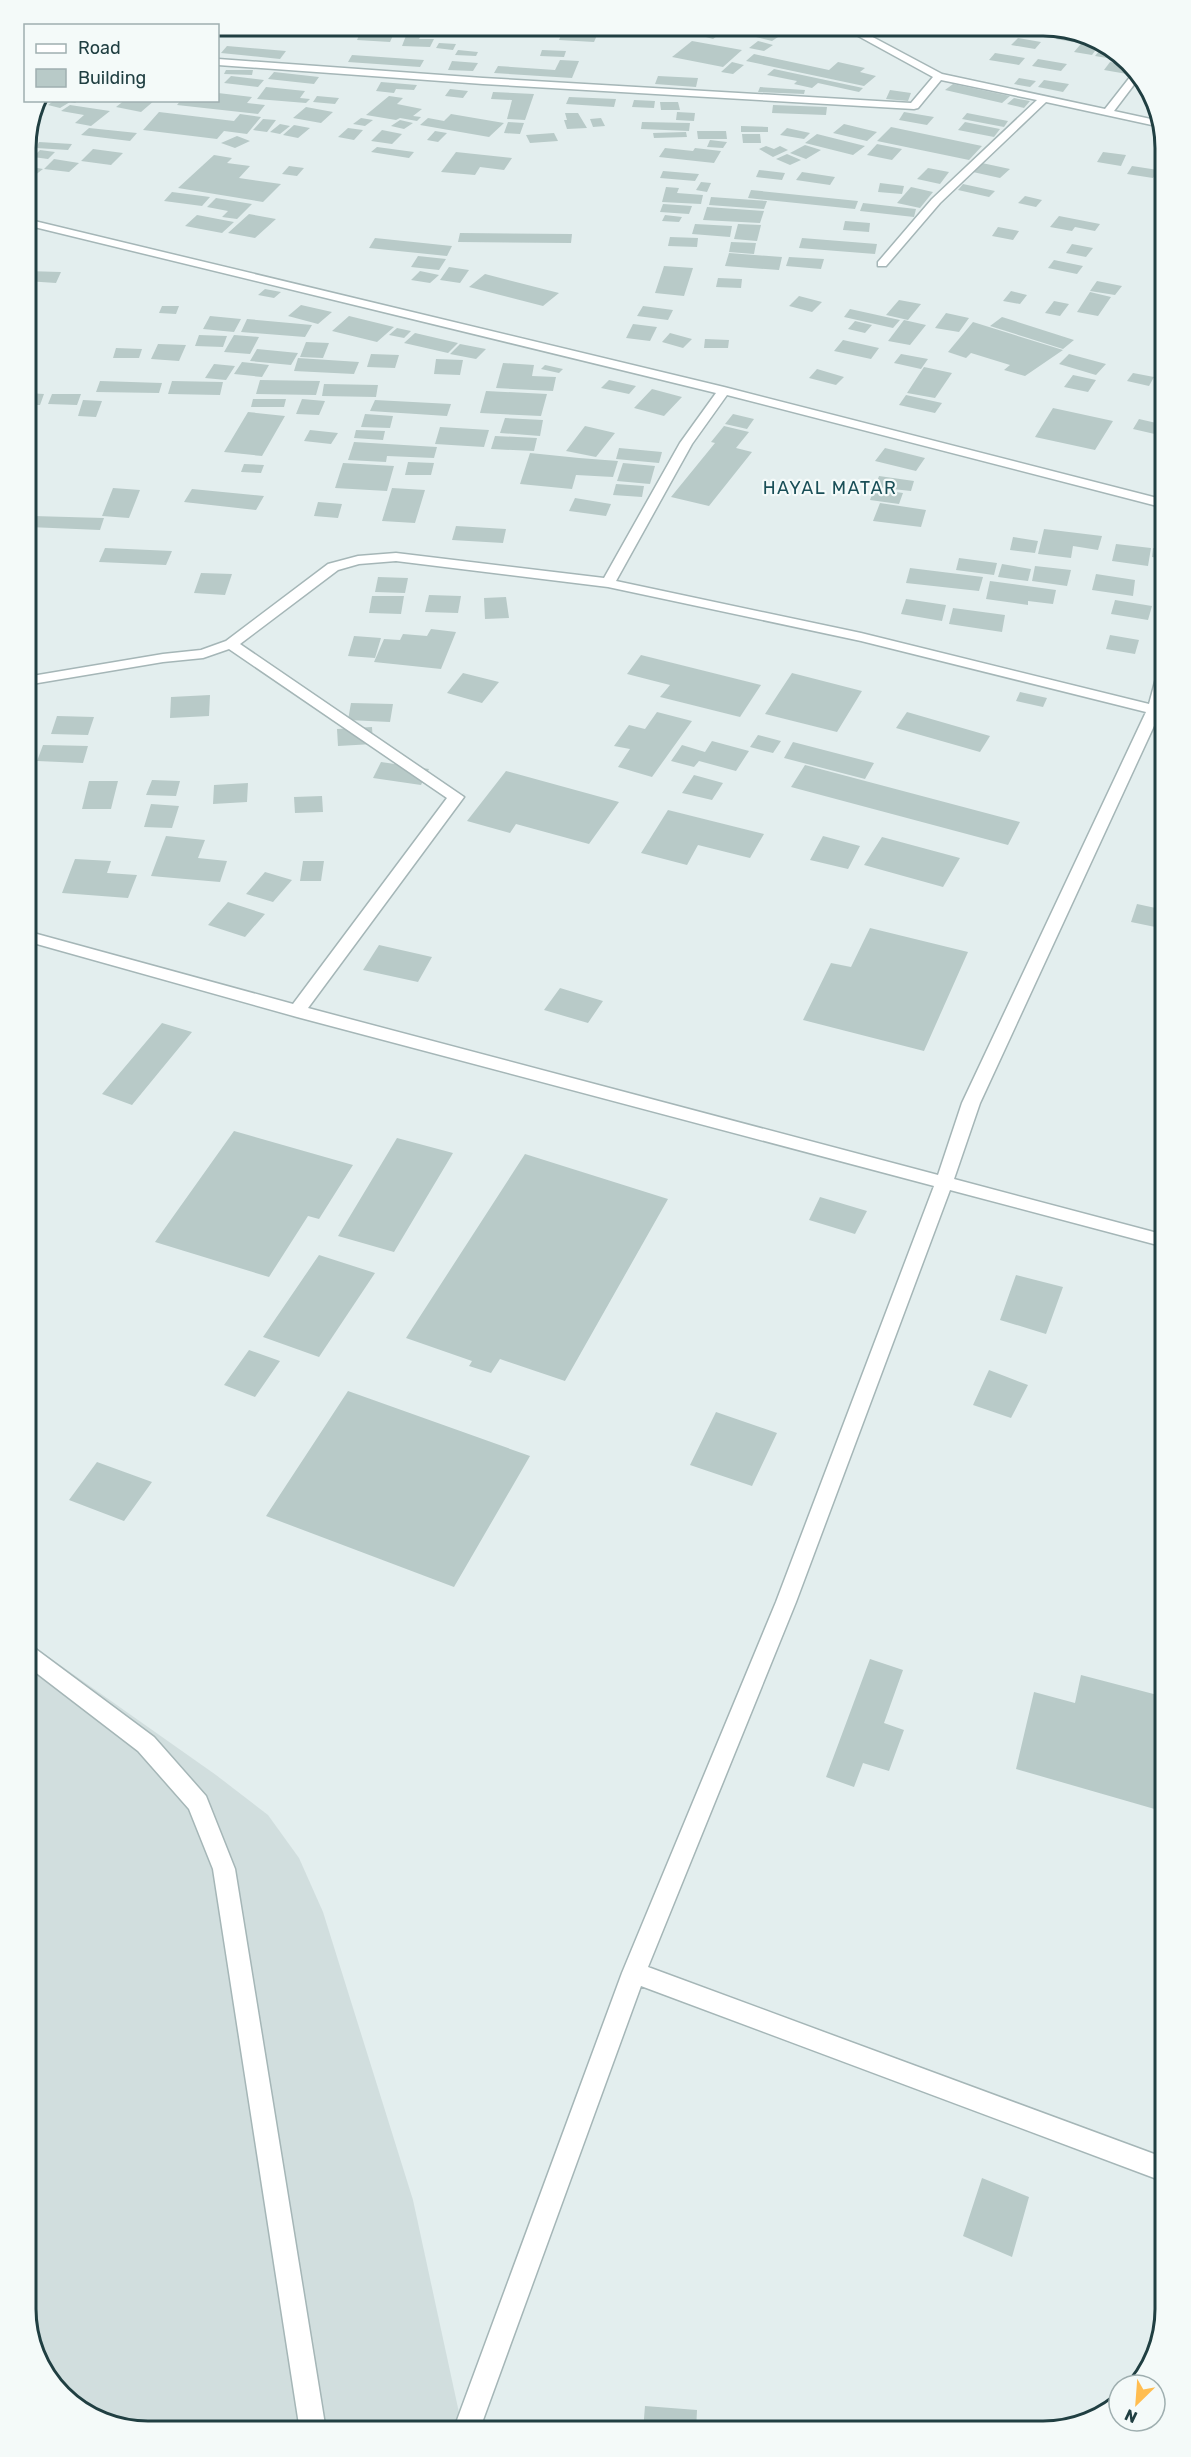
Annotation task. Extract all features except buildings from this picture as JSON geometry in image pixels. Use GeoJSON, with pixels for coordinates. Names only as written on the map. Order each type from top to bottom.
{"type":"FeatureCollection","features":[{"type":"Feature","properties":{"kind":"street"},"geometry":{"type":"LineString","coordinates":[[864,36],[939,76],[1152,122]]}},
{"type":"Feature","properties":{"kind":"street"},"geometry":{"type":"LineString","coordinates":[[219,62],[483,81],[914,106],[939,76]]}},
{"type":"Feature","properties":{"kind":"street"},"geometry":{"type":"LineString","coordinates":[[1107,113],[1132,80]]}},
{"type":"Feature","properties":{"kind":"street"},"geometry":{"type":"LineString","coordinates":[[882,264],[936,201],[1043,100]]}},
{"type":"Feature","properties":{"kind":"street"},"geometry":{"type":"LineString","coordinates":[[36,224],[724,391],[1155,501]]}},
{"type":"Feature","properties":{"kind":"street"},"geometry":{"type":"LineString","coordinates":[[608,584],[686,443],[724,391]]}},
{"type":"Feature","properties":{"kind":"street"},"geometry":{"type":"LineString","coordinates":[[36,679],[163,658],[203,654],[231,644],[333,567],[358,560],[396,557],[608,584],[861,637],[1155,710]]}},
{"type":"Feature","properties":{"kind":"street"},"geometry":{"type":"LineString","coordinates":[[231,644],[456,797],[297,1011]]}},
{"type":"Feature","properties":{"kind":"street"},"geometry":{"type":"LineString","coordinates":[[470,2421],[634,1973],[786,1602],[944,1184],[971,1103],[1155,721]]}},
{"type":"Feature","properties":{"kind":"street"},"geometry":{"type":"LineString","coordinates":[[36,939],[297,1011],[1155,1238]]}},
{"type":"Feature","properties":{"kind":"street"},"geometry":{"type":"LineString","coordinates":[[36,1661],[146,1744],[198,1803],[224,1869],[311,2421]]}},
{"type":"Feature","properties":{"kind":"street"},"geometry":{"type":"LineString","coordinates":[[634,1973],[1155,2166]]}},
{"type":"Feature","properties":{"kind":"shaded area"},"geometry":{"type":"Polygon","coordinates":[[[36,1648],[216,1775],[268,1815],[299,1858],[323,1912],[413,2200],[461,2421],[141,2421],[112,2415],[92,2406],[80,2398],[59,2377],[51,2365],[40,2338],[36,2309],[36,1648]]]}},
{"type":"Feature","properties":{"kind":"district","name":"HAYAL MATAR"},"geometry":{"type":"Point","coordinates":[830,488]}}]}
